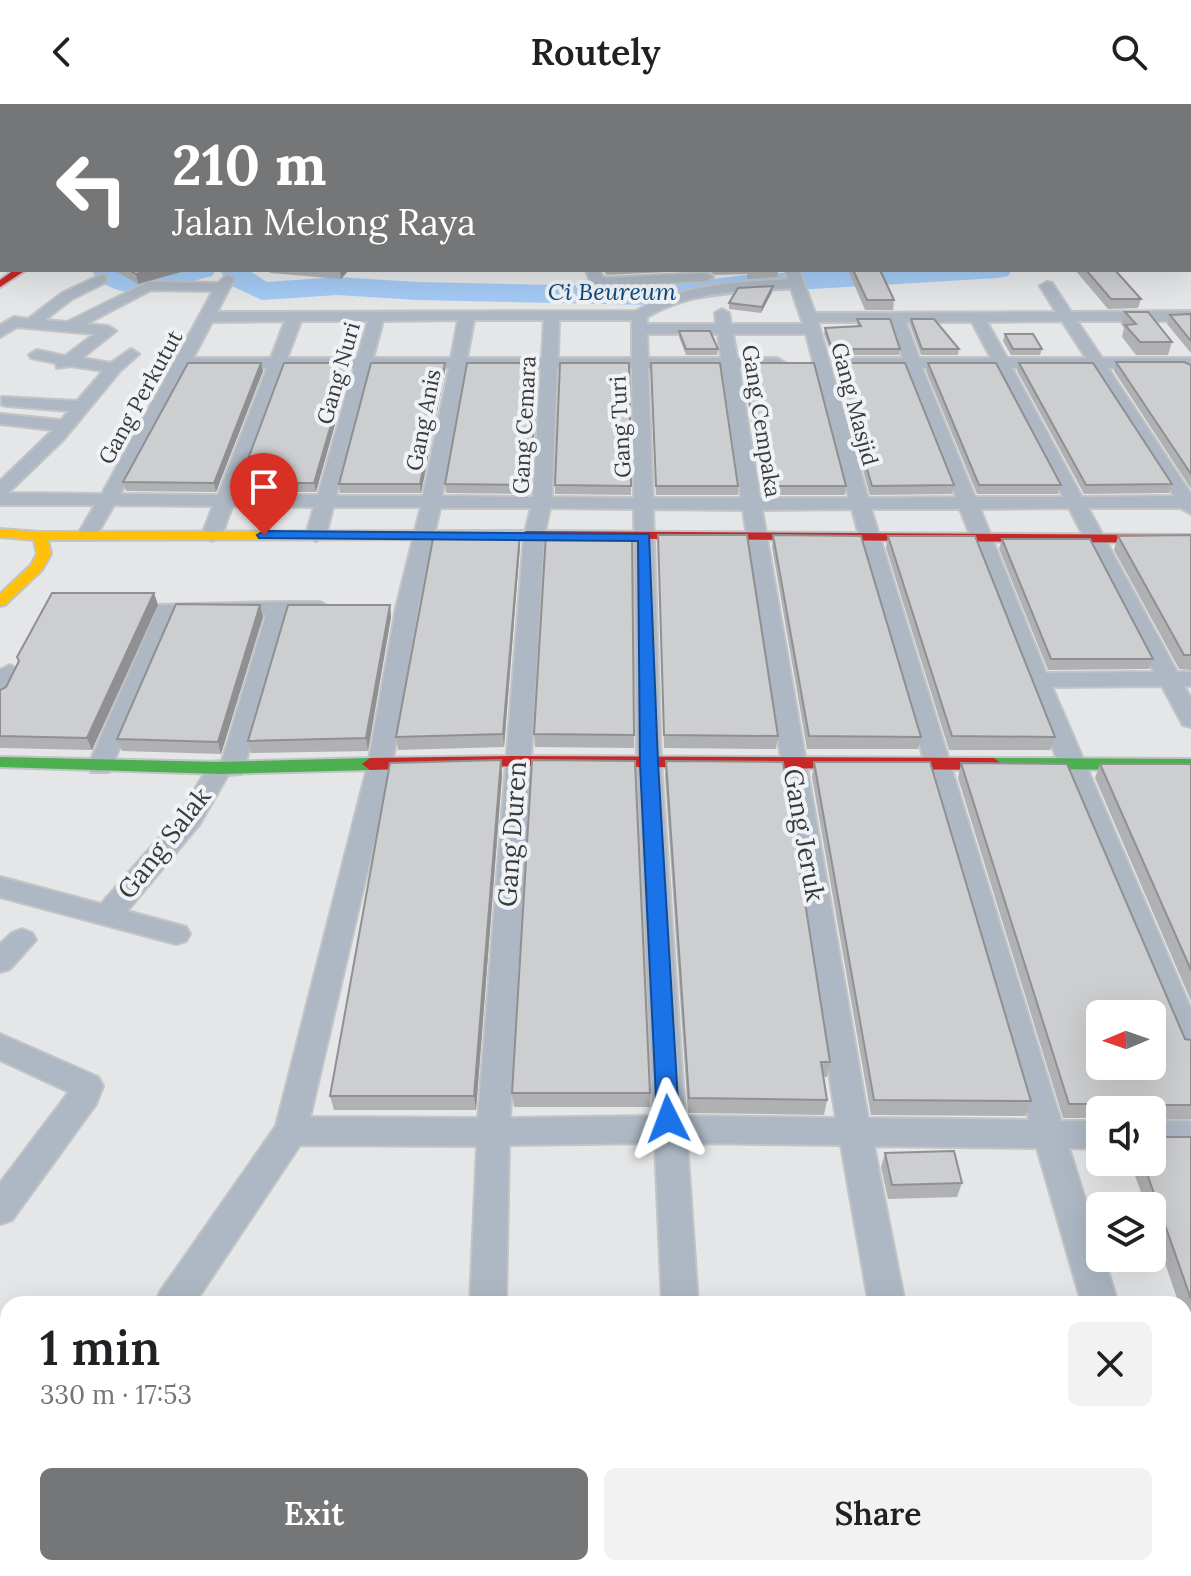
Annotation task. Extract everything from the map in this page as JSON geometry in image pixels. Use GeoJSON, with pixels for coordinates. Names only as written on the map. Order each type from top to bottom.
{"type":"FeatureCollection","features":[{"type":"Feature","properties":{"kind":"main road"},"geometry":{"type":"LineString","coordinates":[[0,533],[40,536],[425,534],[1191,539]]}},
{"type":"Feature","properties":{"kind":"main road"},"geometry":{"type":"LineString","coordinates":[[0,602],[37,567],[44,554],[40,536]]}},
{"type":"Feature","properties":{"kind":"main road"},"geometry":{"type":"LineString","coordinates":[[0,762],[226,768],[517,761],[1191,765]]}},
{"type":"Feature","properties":{"kind":"street"},"geometry":{"type":"LineString","coordinates":[[597,275],[673,280],[796,276]]}},
{"type":"Feature","properties":{"kind":"street"},"geometry":{"type":"LineString","coordinates":[[639,322],[668,300],[796,276]]}},
{"type":"Feature","properties":{"kind":"street","name":"Gang Masjid"},"geometry":{"type":"LineString","coordinates":[[796,276],[810,324],[805,363],[860,504],[1098,1296]]}},
{"type":"Feature","properties":{"kind":"street"},"geometry":{"type":"LineString","coordinates":[[0,342],[34,324],[55,305],[101,279]]}},
{"type":"Feature","properties":{"kind":"street","name":"Gang Perkutut"},"geometry":{"type":"LineString","coordinates":[[88,534],[185,363],[225,283],[148,286],[98,311]]}},
{"type":"Feature","properties":{"kind":"street"},"geometry":{"type":"LineString","coordinates":[[1047,286],[1190,504]]}},
{"type":"Feature","properties":{"kind":"street"},"geometry":{"type":"LineString","coordinates":[[55,305],[98,311]]}},
{"type":"Feature","properties":{"kind":"street"},"geometry":{"type":"LineString","coordinates":[[68,328],[98,311]]}},
{"type":"Feature","properties":{"kind":"street","name":"Gang Nuri"},"geometry":{"type":"LineString","coordinates":[[316,535],[377,315]]}},
{"type":"Feature","properties":{"kind":"street"},"geometry":{"type":"LineString","coordinates":[[208,317],[467,315],[552,316],[639,322],[810,324],[897,318],[1068,316],[1154,322],[1191,316]]}},
{"type":"Feature","properties":{"kind":"street","name":"Gang Anis"},"geometry":{"type":"LineString","coordinates":[[291,1131],[380,765],[407,608],[425,534],[467,315]]}},
{"type":"Feature","properties":{"kind":"street"},"geometry":{"type":"LineString","coordinates":[[212,535],[295,316]]}},
{"type":"Feature","properties":{"kind":"street","name":"Gang Cemara"},"geometry":{"type":"LineString","coordinates":[[534,536],[542,503],[552,316]]}},
{"type":"Feature","properties":{"kind":"street"},"geometry":{"type":"LineString","coordinates":[[977,317],[1097,539],[1180,679],[1191,720]]}},
{"type":"Feature","properties":{"kind":"street"},"geometry":{"type":"LineString","coordinates":[[897,318],[1071,764],[1191,1043]]}},
{"type":"Feature","properties":{"kind":"street","name":"Gang Cempaka"},"geometry":{"type":"LineString","coordinates":[[723,321],[757,537]]}},
{"type":"Feature","properties":{"kind":"street"},"geometry":{"type":"LineString","coordinates":[[0,332],[12,322],[108,331],[65,363]]}},
{"type":"Feature","properties":{"kind":"street","name":"Gang Turi"},"geometry":{"type":"LineString","coordinates":[[639,322],[649,763],[679,1296]]}},
{"type":"Feature","properties":{"kind":"street"},"geometry":{"type":"LineString","coordinates":[[0,491],[66,426],[114,368],[131,354]]}},
{"type":"Feature","properties":{"kind":"street"},"geometry":{"type":"LineString","coordinates":[[37,355],[65,363],[114,368]]}},
{"type":"Feature","properties":{"kind":"street"},"geometry":{"type":"LineString","coordinates":[[185,363],[1186,362]]}},
{"type":"Feature","properties":{"kind":"street"},"geometry":{"type":"LineString","coordinates":[[8,401],[83,407]]}},
{"type":"Feature","properties":{"kind":"street"},"geometry":{"type":"LineString","coordinates":[[0,419],[66,426]]}},
{"type":"Feature","properties":{"kind":"street"},"geometry":{"type":"LineString","coordinates":[[0,468],[21,471]]}},
{"type":"Feature","properties":{"kind":"street"},"geometry":{"type":"LineString","coordinates":[[0,499],[1190,504]]}},
{"type":"Feature","properties":{"kind":"street","name":"Gang Duren"},"geometry":{"type":"LineString","coordinates":[[488,1296],[493,1132],[534,536]]}},
{"type":"Feature","properties":{"kind":"street","name":"Gang Jeruk"},"geometry":{"type":"LineString","coordinates":[[757,537],[854,1132],[885,1296]]}},
{"type":"Feature","properties":{"kind":"street","name":"Gang Salak"},"geometry":{"type":"LineString","coordinates":[[106,917],[190,819],[226,768],[279,608]]}},
{"type":"Feature","properties":{"kind":"street"},"geometry":{"type":"LineString","coordinates":[[100,766],[166,609],[336,608]]}},
{"type":"Feature","properties":{"kind":"street"},"geometry":{"type":"LineString","coordinates":[[379,608],[407,608]]}},
{"type":"Feature","properties":{"kind":"street"},"geometry":{"type":"LineString","coordinates":[[0,693],[10,672]]}},
{"type":"Feature","properties":{"kind":"street"},"geometry":{"type":"LineString","coordinates":[[1039,680],[1180,679]]}},
{"type":"Feature","properties":{"kind":"street"},"geometry":{"type":"LineString","coordinates":[[0,887],[176,934]]}},
{"type":"Feature","properties":{"kind":"street"},"geometry":{"type":"LineString","coordinates":[[0,961],[22,940]]}},
{"type":"Feature","properties":{"kind":"street"},"geometry":{"type":"LineString","coordinates":[[0,1046],[87,1086],[85,1095],[0,1209]]}},
{"type":"Feature","properties":{"kind":"street"},"geometry":{"type":"LineString","coordinates":[[178,1296],[291,1131],[669,1129],[1086,1135]]}},
{"type":"Feature","properties":{"kind":"street"},"geometry":{"type":"LineString","coordinates":[[1166,1135],[1191,1135]]}},
{"type":"Feature","properties":{"kind":"building"},"geometry":{"type":"Polygon","coordinates":[[[854,272],[881,272],[894,300],[867,300],[854,272]]]}},
{"type":"Feature","properties":{"kind":"building"},"geometry":{"type":"Polygon","coordinates":[[[1088,272],[1117,272],[1141,299],[1111,299],[1088,272]]]}},
{"type":"Feature","properties":{"kind":"building"},"geometry":{"type":"Polygon","coordinates":[[[773,286],[762,307],[729,303],[738,288],[773,286]]]}},
{"type":"Feature","properties":{"kind":"building"},"geometry":{"type":"Polygon","coordinates":[[[1125,312],[1148,312],[1172,342],[1140,342],[1125,325],[1136,324],[1125,312]]]}},
{"type":"Feature","properties":{"kind":"building"},"geometry":{"type":"Polygon","coordinates":[[[1191,314],[1191,341],[1170,315],[1191,314]]]}},
{"type":"Feature","properties":{"kind":"building"},"geometry":{"type":"Polygon","coordinates":[[[857,319],[890,319],[900,349],[832,349],[825,328],[861,326],[857,319]]]}},
{"type":"Feature","properties":{"kind":"building"},"geometry":{"type":"Polygon","coordinates":[[[911,319],[934,319],[959,349],[922,349],[911,319]]]}},
{"type":"Feature","properties":{"kind":"building"},"geometry":{"type":"Polygon","coordinates":[[[679,331],[710,331],[718,349],[686,349],[679,331]]]}},
{"type":"Feature","properties":{"kind":"building"},"geometry":{"type":"Polygon","coordinates":[[[1005,334],[1033,334],[1042,349],[1013,349],[1005,334]]]}},
{"type":"Feature","properties":{"kind":"building"},"geometry":{"type":"Polygon","coordinates":[[[1116,362],[1184,362],[1191,365],[1191,474],[1116,362]]]}},
{"type":"Feature","properties":{"kind":"building"},"geometry":{"type":"Polygon","coordinates":[[[188,363],[261,363],[214,483],[123,482],[188,363]]]}},
{"type":"Feature","properties":{"kind":"building"},"geometry":{"type":"Polygon","coordinates":[[[284,363],[349,363],[314,483],[239,483],[284,363]]]}},
{"type":"Feature","properties":{"kind":"building"},"geometry":{"type":"Polygon","coordinates":[[[371,363],[445,363],[420,484],[339,484],[371,363]]]}},
{"type":"Feature","properties":{"kind":"building"},"geometry":{"type":"Polygon","coordinates":[[[467,363],[538,363],[530,485],[445,484],[467,363]]]}},
{"type":"Feature","properties":{"kind":"building"},"geometry":{"type":"Polygon","coordinates":[[[560,363],[629,363],[631,486],[555,485],[560,363]]]}},
{"type":"Feature","properties":{"kind":"building"},"geometry":{"type":"Polygon","coordinates":[[[651,363],[720,363],[738,486],[656,486],[651,363]]]}},
{"type":"Feature","properties":{"kind":"building"},"geometry":{"type":"Polygon","coordinates":[[[743,363],[814,363],[846,486],[763,486],[743,363]]]}},
{"type":"Feature","properties":{"kind":"building"},"geometry":{"type":"Polygon","coordinates":[[[836,363],[905,363],[954,485],[872,486],[836,363]]]}},
{"type":"Feature","properties":{"kind":"building"},"geometry":{"type":"Polygon","coordinates":[[[928,363],[996,363],[1061,485],[979,485],[928,363]]]}},
{"type":"Feature","properties":{"kind":"building"},"geometry":{"type":"Polygon","coordinates":[[[1019,363],[1093,363],[1172,484],[1086,485],[1019,363]]]}},
{"type":"Feature","properties":{"kind":"building"},"geometry":{"type":"Polygon","coordinates":[[[434,533],[520,533],[503,734],[396,737],[434,533]]]}},
{"type":"Feature","properties":{"kind":"building"},"geometry":{"type":"Polygon","coordinates":[[[546,534],[632,534],[634,735],[534,734],[546,534]]]}},
{"type":"Feature","properties":{"kind":"building"},"geometry":{"type":"Polygon","coordinates":[[[658,535],[747,535],[778,736],[664,735],[658,535]]]}},
{"type":"Feature","properties":{"kind":"building"},"geometry":{"type":"Polygon","coordinates":[[[773,535],[861,536],[921,737],[809,736],[773,535]]]}},
{"type":"Feature","properties":{"kind":"building"},"geometry":{"type":"Polygon","coordinates":[[[1191,535],[1191,655],[1184,655],[1118,536],[1191,535]]]}},
{"type":"Feature","properties":{"kind":"building"},"geometry":{"type":"Polygon","coordinates":[[[888,536],[975,536],[1055,737],[952,736],[888,536]]]}},
{"type":"Feature","properties":{"kind":"building"},"geometry":{"type":"Polygon","coordinates":[[[1002,539],[1090,539],[1153,659],[1051,659],[1002,539]]]}},
{"type":"Feature","properties":{"kind":"building"},"geometry":{"type":"Polygon","coordinates":[[[52,593],[154,593],[87,738],[0,736],[0,690],[6,687],[19,661],[17,657],[52,593]]]}},
{"type":"Feature","properties":{"kind":"building"},"geometry":{"type":"Polygon","coordinates":[[[176,604],[260,605],[218,742],[117,739],[176,604]]]}},
{"type":"Feature","properties":{"kind":"building"},"geometry":{"type":"Polygon","coordinates":[[[288,605],[390,605],[366,738],[248,741],[288,605]]]}},
{"type":"Feature","properties":{"kind":"building"},"geometry":{"type":"Polygon","coordinates":[[[501,760],[474,1096],[330,1096],[390,763],[501,760]]]}},
{"type":"Feature","properties":{"kind":"building"},"geometry":{"type":"Polygon","coordinates":[[[532,760],[635,761],[650,1093],[512,1093],[532,760]]]}},
{"type":"Feature","properties":{"kind":"building"},"geometry":{"type":"Polygon","coordinates":[[[666,761],[783,762],[830,1062],[821,1062],[827,1100],[689,1098],[666,761]]]}},
{"type":"Feature","properties":{"kind":"building"},"geometry":{"type":"Polygon","coordinates":[[[814,762],[930,762],[1031,1101],[874,1100],[814,762]]]}},
{"type":"Feature","properties":{"kind":"building"},"geometry":{"type":"Polygon","coordinates":[[[961,763],[1067,764],[1185,1039],[1191,1040],[1191,1105],[1166,1105],[1166,1096],[1086,1096],[1086,1104],[1069,1104],[961,763]]]}},
{"type":"Feature","properties":{"kind":"building"},"geometry":{"type":"Polygon","coordinates":[[[1100,764],[1191,764],[1191,970],[1100,764]]]}},
{"type":"Feature","properties":{"kind":"building"},"geometry":{"type":"Polygon","coordinates":[[[1166,1137],[1191,1137],[1191,1296],[1166,1228],[1166,1192],[1154,1192],[1148,1176],[1166,1176],[1166,1137]]]}},
{"type":"Feature","properties":{"kind":"building"},"geometry":{"type":"Polygon","coordinates":[[[954,1151],[962,1183],[892,1185],[885,1153],[954,1151]]]}},
{"type":"Feature","properties":{"kind":"waterway","name":"Ci Beureum"},"geometry":{"type":"LineString","coordinates":[[107,272],[116,279],[139,284],[194,272]]}},
{"type":"Feature","properties":{"kind":"waterway","name":"Ci Beureum"},"geometry":{"type":"LineString","coordinates":[[235,272],[242,280],[262,291],[337,286],[417,291],[657,296],[744,284],[962,272]]}},
{"type":"Feature","properties":{"kind":"traffic: fast"},"geometry":{"type":"LineString","coordinates":[[0,762],[220,768],[370,764]]}},
{"type":"Feature","properties":{"kind":"traffic: fast"},"geometry":{"type":"LineString","coordinates":[[994,764],[1191,765]]}},
{"type":"Feature","properties":{"kind":"traffic: slow"},"geometry":{"type":"LineString","coordinates":[[0,533],[40,536],[526,535]]}},
{"type":"Feature","properties":{"kind":"traffic: slow"},"geometry":{"type":"LineString","coordinates":[[0,602],[37,567],[44,554],[40,536]]}},
{"type":"Feature","properties":{"kind":"traffic: jam"},"geometry":{"type":"LineString","coordinates":[[0,284],[18,272]]}},
{"type":"Feature","properties":{"kind":"traffic: jam"},"geometry":{"type":"LineString","coordinates":[[526,535],[1191,539]]}},
{"type":"Feature","properties":{"kind":"traffic: jam"},"geometry":{"type":"LineString","coordinates":[[370,764],[517,761],[994,764]]}},
{"type":"Feature","properties":{"kind":"route"},"geometry":{"type":"LineString","coordinates":[[264,535],[644,537],[649,763],[668,1119]]}}]}
